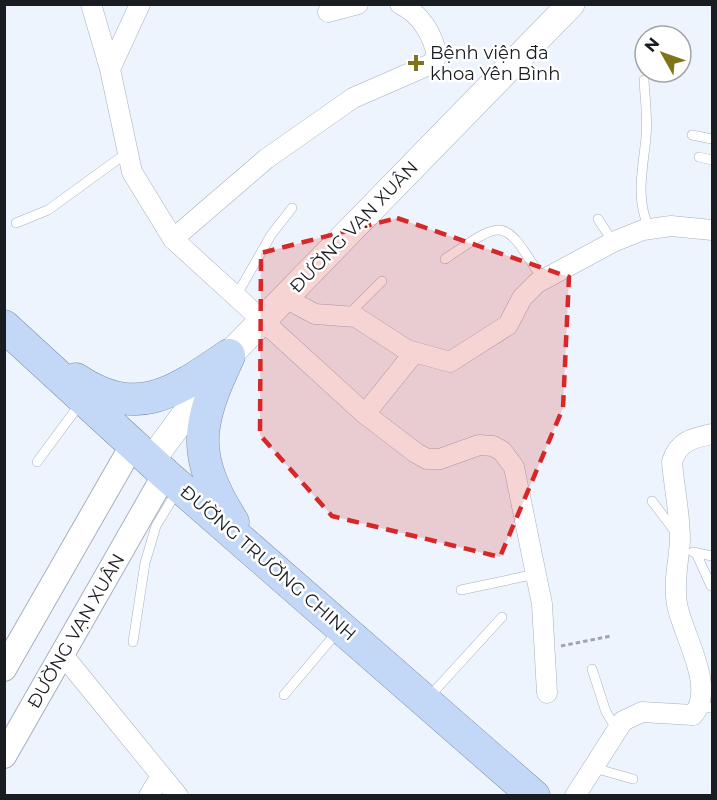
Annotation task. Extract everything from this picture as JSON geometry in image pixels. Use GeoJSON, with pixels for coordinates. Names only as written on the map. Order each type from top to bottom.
{"type":"FeatureCollection","features":[{"type":"Feature","properties":{"kind":"highway","name":"ĐƯỜNG TRƯỜNG CHINH"},"geometry":{"type":"LineString","coordinates":[[4,326],[157,466],[426,701],[524,792]]}},
{"type":"Feature","properties":{"kind":"highway"},"geometry":{"type":"LineString","coordinates":[[27,346],[88,387],[106,396],[128,400],[159,397],[180,388],[229,356]]}},
{"type":"Feature","properties":{"kind":"highway"},"geometry":{"type":"LineString","coordinates":[[229,356],[209,398],[203,419],[203,444],[210,480],[248,546]]}},
{"type":"Feature","properties":{"kind":"main road","name":"ĐƯỜNG VẠN XUÂN"},"geometry":{"type":"LineString","coordinates":[[157,466],[229,356],[571,4]]}},
{"type":"Feature","properties":{"kind":"street"},"geometry":{"type":"LineString","coordinates":[[91,4],[110,69],[132,172],[173,239],[261,322],[365,414],[416,453],[427,459],[440,459],[479,446],[493,446],[502,451],[514,467],[542,604],[547,693]]}},
{"type":"Feature","properties":{"kind":"street"},"geometry":{"type":"LineString","coordinates":[[110,69],[140,4]]}},
{"type":"Feature","properties":{"kind":"street"},"geometry":{"type":"LineString","coordinates":[[328,12],[358,4]]}},
{"type":"Feature","properties":{"kind":"street"},"geometry":{"type":"LineString","coordinates":[[173,239],[266,159],[353,98],[431,64],[437,57],[434,42],[425,25],[400,4]]}},
{"type":"Feature","properties":{"kind":"street"},"geometry":{"type":"LineString","coordinates":[[285,298],[315,314],[356,317],[414,352],[450,362],[466,354],[508,325],[522,298],[530,289],[613,242],[649,229],[671,226],[712,230]]}},
{"type":"Feature","properties":{"kind":"street"},"geometry":{"type":"LineString","coordinates":[[365,414],[414,352]]}},
{"type":"Feature","properties":{"kind":"street"},"geometry":{"type":"LineString","coordinates":[[575,795],[594,768],[616,728],[623,721],[642,712],[685,717],[706,708],[704,699],[708,685],[677,605],[685,546],[672,462],[675,450],[683,442],[712,434]]}},
{"type":"Feature","properties":{"kind":"street","name":"ĐƯỜNG VẠN XUÂN"},"geometry":{"type":"LineString","coordinates":[[4,756],[62,654],[157,466]]}},
{"type":"Feature","properties":{"kind":"street","name":"ĐƯỜNG VẠN XUÂN"},"geometry":{"type":"LineString","coordinates":[[4,669],[157,466]]}},
{"type":"Feature","properties":{"kind":"street"},"geometry":{"type":"LineString","coordinates":[[62,654],[178,795]]}},
{"type":"Feature","properties":{"kind":"street"},"geometry":{"type":"LineString","coordinates":[[149,795],[161,776]]}},
{"type":"Feature","properties":{"kind":"lane"},"geometry":{"type":"LineString","coordinates":[[644,84],[646,136],[640,171],[644,217],[649,229]]}},
{"type":"Feature","properties":{"kind":"lane"},"geometry":{"type":"LineString","coordinates":[[692,135],[712,139]]}},
{"type":"Feature","properties":{"kind":"lane"},"geometry":{"type":"LineString","coordinates":[[16,223],[48,210],[128,152]]}},
{"type":"Feature","properties":{"kind":"lane"},"geometry":{"type":"LineString","coordinates":[[699,157],[712,160]]}},
{"type":"Feature","properties":{"kind":"lane"},"geometry":{"type":"LineString","coordinates":[[235,298],[271,235],[292,208]]}},
{"type":"Feature","properties":{"kind":"lane"},"geometry":{"type":"LineString","coordinates":[[598,219],[613,242]]}},
{"type":"Feature","properties":{"kind":"lane"},"geometry":{"type":"LineString","coordinates":[[445,259],[481,235],[498,229],[506,230],[543,280]]}},
{"type":"Feature","properties":{"kind":"lane"},"geometry":{"type":"LineString","coordinates":[[348,315],[382,281]]}},
{"type":"Feature","properties":{"kind":"lane"},"geometry":{"type":"LineString","coordinates":[[37,462],[84,400]]}},
{"type":"Feature","properties":{"kind":"lane"},"geometry":{"type":"LineString","coordinates":[[133,642],[145,563],[156,526],[157,466]]}},
{"type":"Feature","properties":{"kind":"lane"},"geometry":{"type":"LineString","coordinates":[[652,501],[711,586]]}},
{"type":"Feature","properties":{"kind":"lane"},"geometry":{"type":"LineString","coordinates":[[685,546],[712,555]]}},
{"type":"Feature","properties":{"kind":"lane"},"geometry":{"type":"LineString","coordinates":[[461,590],[536,574]]}},
{"type":"Feature","properties":{"kind":"lane"},"geometry":{"type":"LineString","coordinates":[[426,701],[502,617]]}},
{"type":"Feature","properties":{"kind":"lane"},"geometry":{"type":"LineString","coordinates":[[284,695],[341,627]]}},
{"type":"Feature","properties":{"kind":"lane"},"geometry":{"type":"LineString","coordinates":[[592,669],[606,712],[616,728]]}},
{"type":"Feature","properties":{"kind":"lane"},"geometry":{"type":"LineString","coordinates":[[594,768],[633,779]]}},
{"type":"Feature","properties":{"kind":"path"},"geometry":{"type":"LineString","coordinates":[[544,650],[611,636]]}},
{"type":"Feature","properties":{"kind":"highlighted area"},"geometry":{"type":"Polygon","coordinates":[[[397,218],[569,277],[563,408],[500,557],[332,516],[260,435],[261,253],[397,218]]]}},
{"type":"Feature","properties":{"kind":"place","name":"Bệnh viện đa khoa Yên Bình"},"geometry":{"type":"Point","coordinates":[416,63]}}]}
